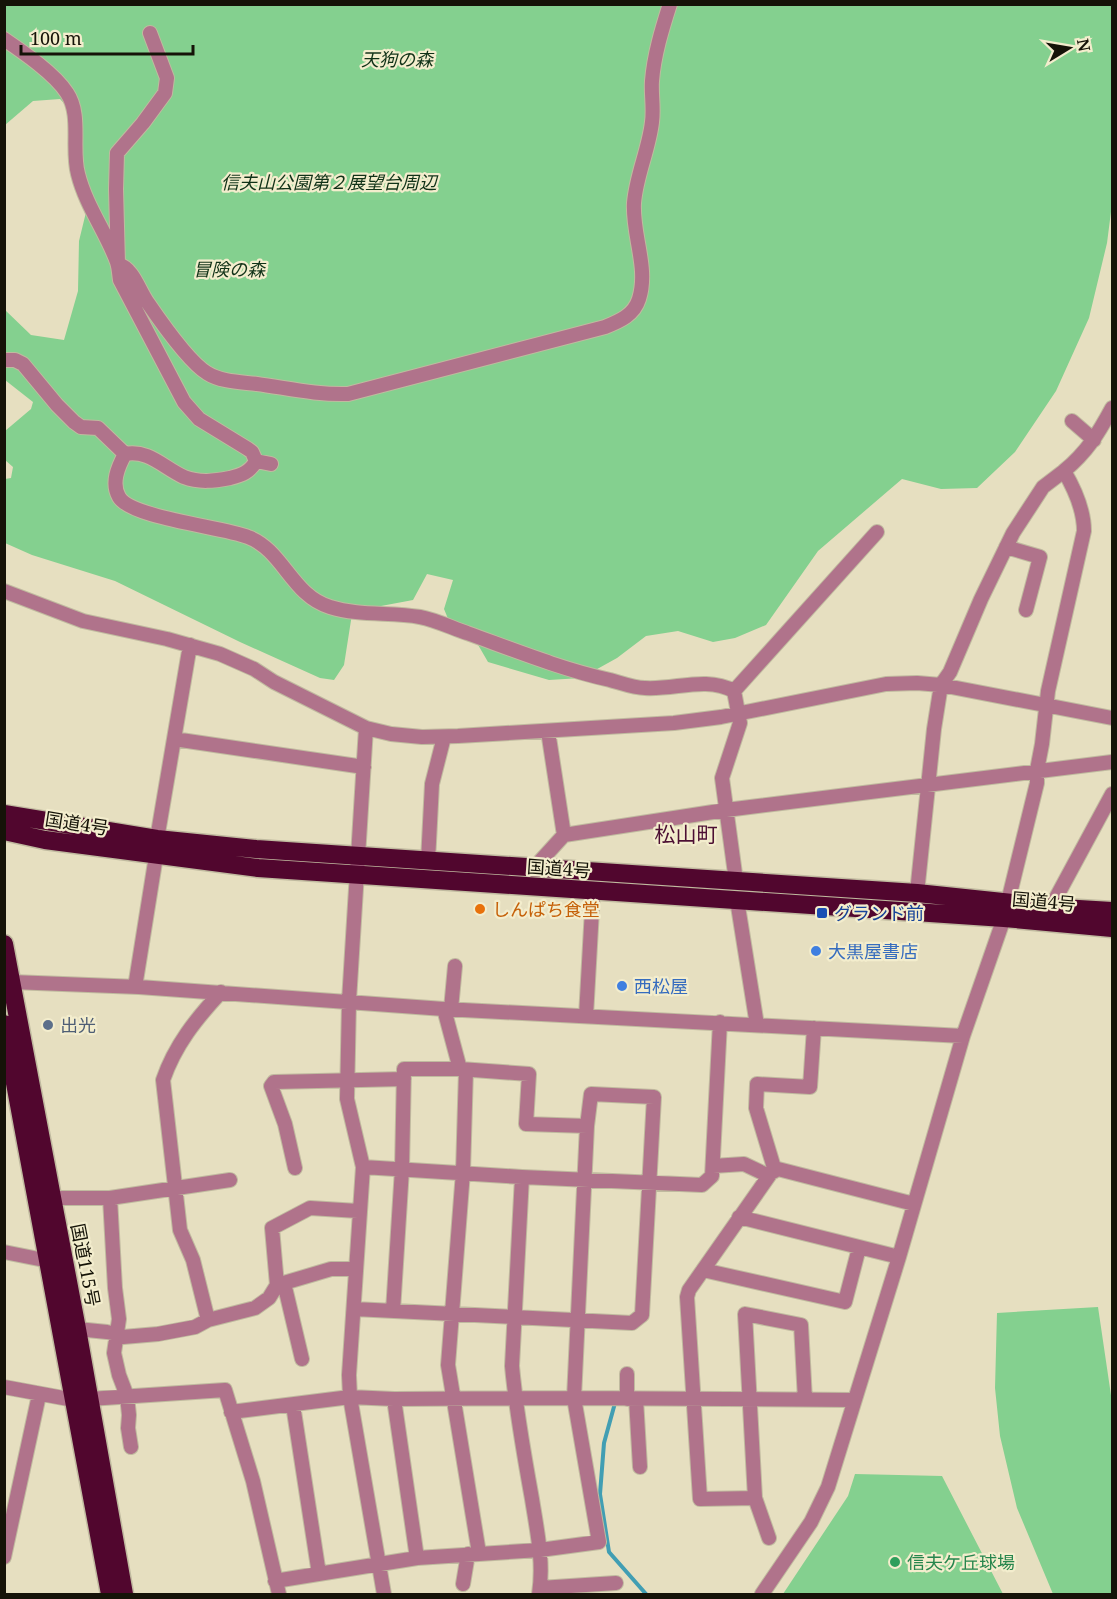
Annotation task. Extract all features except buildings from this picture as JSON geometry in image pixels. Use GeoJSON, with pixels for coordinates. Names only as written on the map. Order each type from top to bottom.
{"type":"FeatureCollection","features":[{"type":"Feature","properties":{"kind":"highway","name":"国道4号"},"geometry":{"type":"LineString","coordinates":[[4,814],[258,868],[737,900],[1057,913],[1113,911]]}},
{"type":"Feature","properties":{"kind":"highway","name":"国道4号"},"geometry":{"type":"LineString","coordinates":[[4,831],[45,840],[358,856],[917,893],[1006,911]]}},
{"type":"Feature","properties":{"kind":"highway","name":"国道4号"},"geometry":{"type":"LineString","coordinates":[[1057,913],[1113,928]]}},
{"type":"Feature","properties":{"kind":"highway","name":"国道115号"},"geometry":{"type":"LineString","coordinates":[[4,944],[12,982],[14,1058],[56,1259],[81,1400],[110,1594]]}},
{"type":"Feature","properties":{"kind":"highway","name":"国道115号"},"geometry":{"type":"LineString","coordinates":[[4,1024],[51,1198],[56,1259],[77,1329],[81,1400],[124,1594]]}},
{"type":"Feature","properties":{"kind":"street"},"geometry":{"type":"LineString","coordinates":[[4,39],[63,87],[71,100],[77,173],[86,200],[118,264],[128,270],[147,302],[190,356],[210,375],[218,378],[330,395],[348,394],[382,386],[606,327],[619,322],[637,306],[642,288],[642,265],[634,220],[634,200],[652,122],[652,83],[657,50],[670,4]]}},
{"type":"Feature","properties":{"kind":"street"},"geometry":{"type":"LineString","coordinates":[[125,454],[136,452],[146,455],[184,477],[204,481],[243,475],[264,462],[252,452],[198,419],[184,402],[120,280],[116,189],[117,153],[165,93],[167,78],[150,33]]}},
{"type":"Feature","properties":{"kind":"street"},"geometry":{"type":"LineString","coordinates":[[4,360],[15,360],[23,364],[74,422],[81,427],[98,428],[125,454]]}},
{"type":"Feature","properties":{"kind":"street"},"geometry":{"type":"LineString","coordinates":[[917,893],[928,786],[942,685],[1006,547],[1043,486],[1082,455],[1113,408]]}},
{"type":"Feature","properties":{"kind":"street"},"geometry":{"type":"LineString","coordinates":[[1072,421],[1094,440]]}},
{"type":"Feature","properties":{"kind":"street"},"geometry":{"type":"LineString","coordinates":[[125,454],[116,474],[118,494],[123,502],[153,514],[250,537],[272,554],[299,589],[328,607],[369,615],[420,617],[591,676],[645,688],[706,683],[724,686],[734,691]]}},
{"type":"Feature","properties":{"kind":"street"},"geometry":{"type":"LineString","coordinates":[[762,1594],[811,1522],[824,1496],[963,1036],[1006,911],[1037,783],[1036,770],[1042,744],[1045,706],[1084,531],[1084,521],[1064,471]]}},
{"type":"Feature","properties":{"kind":"street"},"geometry":{"type":"LineString","coordinates":[[734,691],[877,532]]}},
{"type":"Feature","properties":{"kind":"street"},"geometry":{"type":"LineString","coordinates":[[1006,547],[1040,558],[1026,610]]}},
{"type":"Feature","properties":{"kind":"street"},"geometry":{"type":"LineString","coordinates":[[4,591],[83,621],[134,631],[220,654],[254,669],[284,687],[366,728],[391,734],[444,737],[674,723],[885,684],[917,683],[942,685],[1113,718]]}},
{"type":"Feature","properties":{"kind":"street"},"geometry":{"type":"LineString","coordinates":[[135,987],[190,645]]}},
{"type":"Feature","properties":{"kind":"street"},"geometry":{"type":"LineString","coordinates":[[734,691],[740,723],[722,778],[736,881]]}},
{"type":"Feature","properties":{"kind":"street"},"geometry":{"type":"LineString","coordinates":[[366,728],[349,1001],[347,1099],[363,1167],[358,1211],[349,1375],[350,1397],[384,1594]]}},
{"type":"Feature","properties":{"kind":"street"},"geometry":{"type":"LineString","coordinates":[[549,731],[564,835]]}},
{"type":"Feature","properties":{"kind":"street"},"geometry":{"type":"LineString","coordinates":[[429,861],[432,784],[444,737]]}},
{"type":"Feature","properties":{"kind":"street"},"geometry":{"type":"LineString","coordinates":[[174,740],[364,767]]}},
{"type":"Feature","properties":{"kind":"street"},"geometry":{"type":"LineString","coordinates":[[534,868],[564,835],[726,810],[1113,762]]}},
{"type":"Feature","properties":{"kind":"street"},"geometry":{"type":"LineString","coordinates":[[1057,913],[1113,794]]}},
{"type":"Feature","properties":{"kind":"street"},"geometry":{"type":"LineString","coordinates":[[586,1016],[593,892]]}},
{"type":"Feature","properties":{"kind":"street"},"geometry":{"type":"LineString","coordinates":[[737,900],[758,1025]]}},
{"type":"Feature","properties":{"kind":"street"},"geometry":{"type":"LineString","coordinates":[[455,966],[447,1009],[463,1070],[463,1172],[448,1365],[455,1399],[473,1554],[463,1584]]}},
{"type":"Feature","properties":{"kind":"street"},"geometry":{"type":"LineString","coordinates":[[12,982],[220,992],[447,1009],[963,1036]]}},
{"type":"Feature","properties":{"kind":"street"},"geometry":{"type":"LineString","coordinates":[[208,1320],[194,1260],[180,1230],[163,1080],[179,1043],[220,992]]}},
{"type":"Feature","properties":{"kind":"street"},"geometry":{"type":"LineString","coordinates":[[363,1167],[702,1185],[712,1176],[720,1022]]}},
{"type":"Feature","properties":{"kind":"street"},"geometry":{"type":"LineString","coordinates":[[772,1173],[756,1108],[757,1084],[810,1088],[814,1028]]}},
{"type":"Feature","properties":{"kind":"street"},"geometry":{"type":"LineString","coordinates":[[393,1311],[402,1169],[404,1069],[529,1074],[526,1124],[587,1126]]}},
{"type":"Feature","properties":{"kind":"street"},"geometry":{"type":"LineString","coordinates":[[295,1168],[285,1124],[271,1086],[274,1082],[404,1079]]}},
{"type":"Feature","properties":{"kind":"street"},"geometry":{"type":"LineString","coordinates":[[275,1581],[417,1558],[540,1550],[599,1542],[574,1398],[578,1320],[585,1180],[587,1126],[591,1094],[654,1097],[642,1315],[632,1323],[578,1320],[514,1316],[452,1315],[354,1309]]}},
{"type":"Feature","properties":{"kind":"street"},"geometry":{"type":"LineString","coordinates":[[713,1166],[744,1164],[772,1173]]}},
{"type":"Feature","properties":{"kind":"street"},"geometry":{"type":"LineString","coordinates":[[755,1498],[700,1498],[687,1297],[689,1290],[739,1217],[778,1168],[914,1204]]}},
{"type":"Feature","properties":{"kind":"street"},"geometry":{"type":"LineString","coordinates":[[522,1177],[512,1366],[515,1398],[540,1550],[542,1577],[540,1591],[616,1582]]}},
{"type":"Feature","properties":{"kind":"street"},"geometry":{"type":"LineString","coordinates":[[51,1198],[110,1198],[230,1180]]}},
{"type":"Feature","properties":{"kind":"street"},"geometry":{"type":"LineString","coordinates":[[110,1198],[119,1319],[114,1353],[127,1396],[131,1446]]}},
{"type":"Feature","properties":{"kind":"street"},"geometry":{"type":"LineString","coordinates":[[302,1359],[281,1284],[272,1228],[310,1208],[358,1211]]}},
{"type":"Feature","properties":{"kind":"street"},"geometry":{"type":"LineString","coordinates":[[739,1217],[898,1257]]}},
{"type":"Feature","properties":{"kind":"street"},"geometry":{"type":"LineString","coordinates":[[703,1270],[845,1302],[859,1248]]}},
{"type":"Feature","properties":{"kind":"street"},"geometry":{"type":"LineString","coordinates":[[4,1252],[56,1259]]}},
{"type":"Feature","properties":{"kind":"street"},"geometry":{"type":"LineString","coordinates":[[77,1329],[117,1334],[123,1337],[158,1334],[195,1327],[208,1320],[255,1308],[269,1298],[281,1284],[332,1269],[356,1269]]}},
{"type":"Feature","properties":{"kind":"street"},"geometry":{"type":"LineString","coordinates":[[769,1538],[755,1498],[745,1314],[801,1325],[805,1400]]}},
{"type":"Feature","properties":{"kind":"street"},"geometry":{"type":"LineString","coordinates":[[627,1374],[640,1467]]}},
{"type":"Feature","properties":{"kind":"street"},"geometry":{"type":"LineString","coordinates":[[4,1387],[39,1395],[81,1400],[225,1390],[253,1481],[279,1594]]}},
{"type":"Feature","properties":{"kind":"street"},"geometry":{"type":"LineString","coordinates":[[4,1557],[10,1503],[39,1395]]}},
{"type":"Feature","properties":{"kind":"street"},"geometry":{"type":"LineString","coordinates":[[231,1412],[350,1397],[854,1400]]}},
{"type":"Feature","properties":{"kind":"street"},"geometry":{"type":"LineString","coordinates":[[394,1399],[417,1558]]}},
{"type":"Feature","properties":{"kind":"street"},"geometry":{"type":"LineString","coordinates":[[293,1405],[319,1574]]}},
{"type":"Feature","properties":{"kind":"green space"},"geometry":{"type":"Polygon","coordinates":[[[5,5],[1112,5],[1112,204],[1107,243],[1089,318],[1056,391],[1015,452],[977,488],[941,489],[902,479],[818,551],[766,625],[735,638],[713,642],[678,631],[646,636],[617,658],[581,678],[549,680],[488,662],[470,631],[449,621],[444,609],[453,580],[427,574],[413,600],[365,609],[352,614],[344,665],[334,680],[320,678],[115,581],[32,555],[5,543],[5,479],[11,478],[13,467],[5,460],[5,431],[31,409],[33,402],[5,380],[4,309],[31,335],[64,340],[78,291],[79,241],[88,204],[79,119],[60,99],[33,101],[5,125],[5,5]]]}},
{"type":"Feature","properties":{"kind":"green space"},"geometry":{"type":"Polygon","coordinates":[[[1098,1307],[1112,1402],[1112,1594],[1053,1594],[1017,1508],[1000,1436],[995,1388],[997,1313],[1098,1307]]]}},
{"type":"Feature","properties":{"kind":"green space","name":"信夫ケ丘球場"},"geometry":{"type":"Polygon","coordinates":[[[855,1474],[942,1476],[1003,1594],[783,1594],[848,1496],[855,1474]]]}},
{"type":"Feature","properties":{"kind":"waterway"},"geometry":{"type":"LineString","coordinates":[[615,1403],[604,1443],[600,1494],[609,1552],[646,1594]]}},
{"type":"Feature","properties":{"kind":"place","name":"しんぱち食堂"},"geometry":{"type":"Point","coordinates":[480,909]}},
{"type":"Feature","properties":{"kind":"place","name":"グランド前"},"geometry":{"type":"Point","coordinates":[822,913]}},
{"type":"Feature","properties":{"kind":"place","name":"大黒屋書店"},"geometry":{"type":"Point","coordinates":[816,951]}},
{"type":"Feature","properties":{"kind":"place","name":"西松屋"},"geometry":{"type":"Point","coordinates":[622,986]}},
{"type":"Feature","properties":{"kind":"place","name":"出光"},"geometry":{"type":"Point","coordinates":[48,1025]}},
{"type":"Feature","properties":{"kind":"place","name":"信夫ケ丘球場"},"geometry":{"type":"Point","coordinates":[895,1562]}},
{"type":"Feature","properties":{"kind":"district","name":"松山町"},"geometry":{"type":"Point","coordinates":[686,834]}},
{"type":"Feature","properties":{"kind":"park label","name":"天狗の森"},"geometry":{"type":"Point","coordinates":[397,59]}},
{"type":"Feature","properties":{"kind":"park label","name":"信夫山公園第２展望台周辺"},"geometry":{"type":"Point","coordinates":[329,182]}},
{"type":"Feature","properties":{"kind":"park label","name":"冒険の森"},"geometry":{"type":"Point","coordinates":[229,269]}}]}
